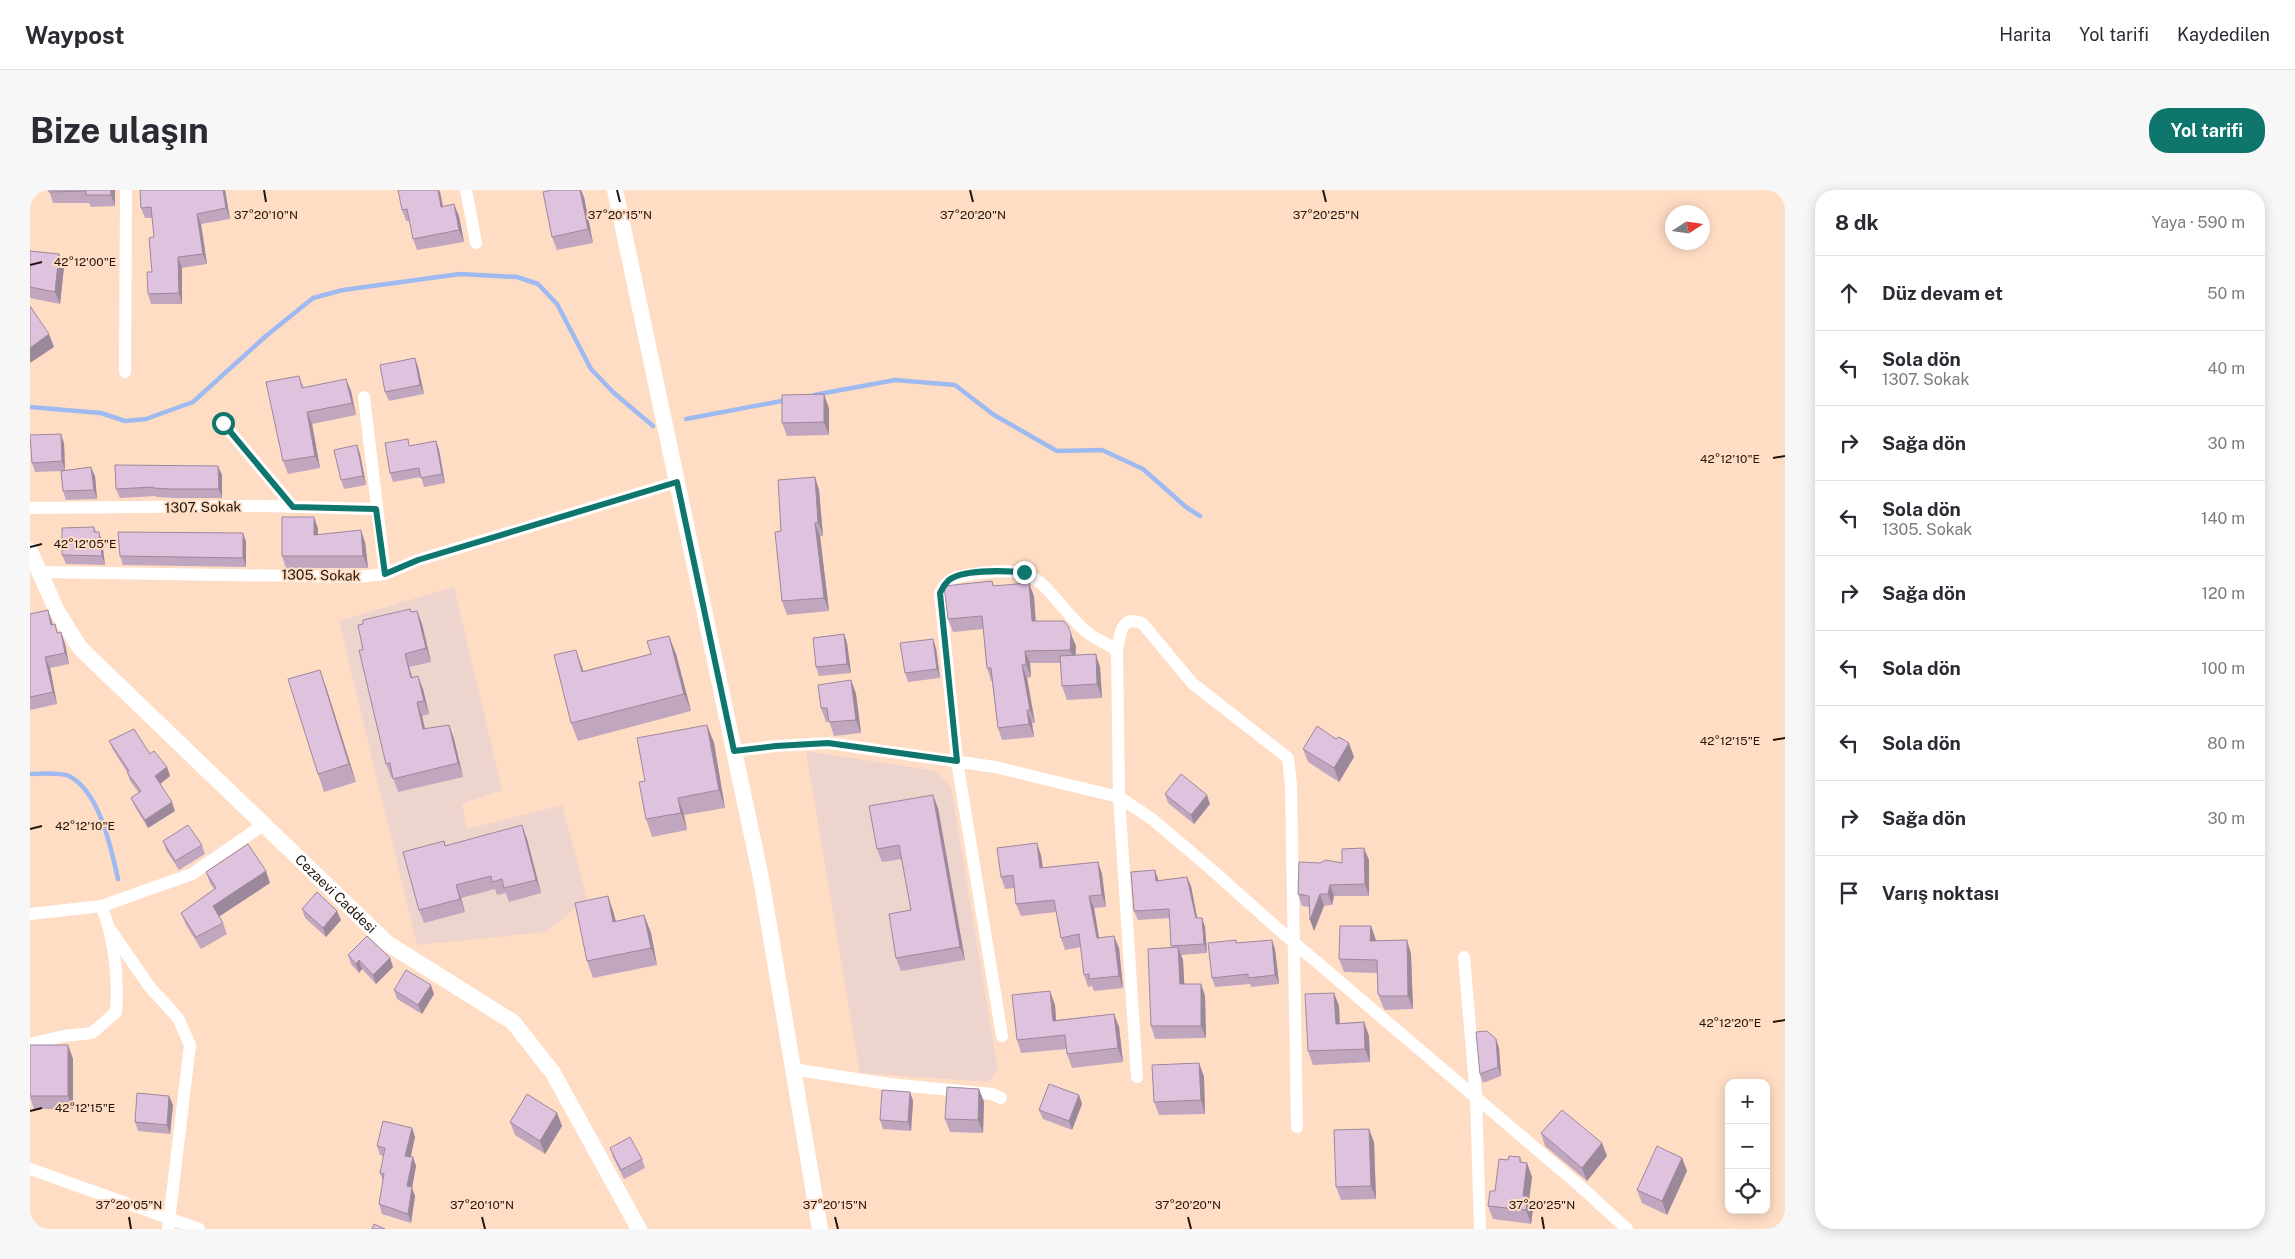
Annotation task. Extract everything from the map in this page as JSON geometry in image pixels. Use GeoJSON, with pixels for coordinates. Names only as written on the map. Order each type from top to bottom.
{"type":"FeatureCollection","features":[{"type":"Feature","properties":{"kind":"street"},"geometry":{"type":"LineString","coordinates":[[125,372],[126,190]]}},
{"type":"Feature","properties":{"kind":"street"},"geometry":{"type":"LineString","coordinates":[[466,190],[476,243]]}},
{"type":"Feature","properties":{"kind":"street"},"geometry":{"type":"LineString","coordinates":[[615,190],[761,878],[806,1155],[820,1229]]}},
{"type":"Feature","properties":{"kind":"street"},"geometry":{"type":"LineString","coordinates":[[364,397],[385,574]]}},
{"type":"Feature","properties":{"kind":"street"},"geometry":{"type":"LineString","coordinates":[[223,423],[293,507]]}},
{"type":"Feature","properties":{"kind":"street","name":"1305. Sokak"},"geometry":{"type":"LineString","coordinates":[[41,572],[358,577],[385,574],[418,560],[677,482]]}},
{"type":"Feature","properties":{"kind":"street","name":"1307. Sokak"},"geometry":{"type":"LineString","coordinates":[[30,508],[293,507],[376,509]]}},
{"type":"Feature","properties":{"kind":"street","name":"Cezaevi Caddesi"},"geometry":{"type":"LineString","coordinates":[[30,551],[41,572],[53,612],[80,648],[387,942],[513,1022],[553,1073],[639,1229]]}},
{"type":"Feature","properties":{"kind":"street"},"geometry":{"type":"LineString","coordinates":[[1002,1036],[957,761],[940,593],[945,583],[953,577],[995,570],[1024,572],[1046,586],[1082,629],[1117,650]]}},
{"type":"Feature","properties":{"kind":"street"},"geometry":{"type":"LineString","coordinates":[[1137,1077],[1119,797],[1117,650],[1121,629],[1128,622],[1135,620],[1142,624],[1192,683],[1288,758],[1298,1127]]}},
{"type":"Feature","properties":{"kind":"street"},"geometry":{"type":"LineString","coordinates":[[734,751],[828,743],[995,767],[1119,797],[1152,819],[1580,1186],[1627,1229]]}},
{"type":"Feature","properties":{"kind":"street"},"geometry":{"type":"LineString","coordinates":[[30,914],[102,906],[192,874],[263,825]]}},
{"type":"Feature","properties":{"kind":"street"},"geometry":{"type":"LineString","coordinates":[[30,1044],[64,1036],[92,1033],[116,1012],[118,990],[111,931],[102,906]]}},
{"type":"Feature","properties":{"kind":"street"},"geometry":{"type":"LineString","coordinates":[[111,931],[149,986],[178,1018],[190,1045],[169,1224]]}},
{"type":"Feature","properties":{"kind":"street"},"geometry":{"type":"LineString","coordinates":[[1464,957],[1476,1097],[1480,1229]]}},
{"type":"Feature","properties":{"kind":"street"},"geometry":{"type":"LineString","coordinates":[[792,1069],[888,1084],[992,1094],[1001,1098]]}},
{"type":"Feature","properties":{"kind":"street"},"geometry":{"type":"LineString","coordinates":[[30,1169],[169,1224],[199,1229]]}},
{"type":"Feature","properties":{"kind":"shaded area"},"geometry":{"type":"Polygon","coordinates":[[[454,587],[502,790],[462,804],[467,829],[562,805],[587,899],[546,932],[417,945],[339,621],[454,587]]]}},
{"type":"Feature","properties":{"kind":"shaded area"},"geometry":{"type":"Polygon","coordinates":[[[806,751],[935,771],[951,787],[998,1070],[989,1082],[860,1073],[806,751]]]}},
{"type":"Feature","properties":{"kind":"building"},"geometry":{"type":"Polygon","coordinates":[[[49,190],[111,190],[111,195],[86,195],[86,191],[49,192],[49,190]]]}},
{"type":"Feature","properties":{"kind":"building"},"geometry":{"type":"Polygon","coordinates":[[[140,190],[223,190],[226,208],[197,214],[203,254],[178,257],[179,293],[148,294],[147,272],[152,272],[149,238],[154,237],[151,207],[141,208],[140,190]]]}},
{"type":"Feature","properties":{"kind":"building"},"geometry":{"type":"Polygon","coordinates":[[[398,190],[438,190],[441,207],[454,204],[459,230],[413,239],[407,209],[402,210],[398,190]]]}},
{"type":"Feature","properties":{"kind":"building"},"geometry":{"type":"Polygon","coordinates":[[[551,190],[580,190],[588,229],[552,237],[543,192],[551,190]]]}},
{"type":"Feature","properties":{"kind":"building"},"geometry":{"type":"Polygon","coordinates":[[[30,251],[59,254],[55,292],[30,287],[30,251]]]}},
{"type":"Feature","properties":{"kind":"building"},"geometry":{"type":"Polygon","coordinates":[[[30,306],[49,334],[30,348],[30,306]]]}},
{"type":"Feature","properties":{"kind":"building"},"geometry":{"type":"Polygon","coordinates":[[[415,358],[420,385],[385,392],[380,365],[415,358]]]}},
{"type":"Feature","properties":{"kind":"building"},"geometry":{"type":"Polygon","coordinates":[[[299,376],[302,388],[346,379],[352,403],[307,412],[315,456],[283,461],[266,382],[299,376]]]}},
{"type":"Feature","properties":{"kind":"building"},"geometry":{"type":"Polygon","coordinates":[[[824,394],[824,422],[782,423],[782,395],[824,394]]]}},
{"type":"Feature","properties":{"kind":"building"},"geometry":{"type":"Polygon","coordinates":[[[61,434],[62,461],[32,463],[30,435],[61,434]]]}},
{"type":"Feature","properties":{"kind":"building"},"geometry":{"type":"Polygon","coordinates":[[[408,439],[409,446],[436,441],[442,474],[421,478],[419,468],[390,473],[385,443],[408,439]]]}},
{"type":"Feature","properties":{"kind":"building"},"geometry":{"type":"Polygon","coordinates":[[[357,445],[363,476],[341,480],[334,450],[357,445]]]}},
{"type":"Feature","properties":{"kind":"building"},"geometry":{"type":"Polygon","coordinates":[[[115,465],[218,466],[219,489],[153,487],[116,489],[115,465]]]}},
{"type":"Feature","properties":{"kind":"building"},"geometry":{"type":"Polygon","coordinates":[[[91,467],[94,490],[63,491],[61,471],[91,467]]]}},
{"type":"Feature","properties":{"kind":"building"},"geometry":{"type":"Polygon","coordinates":[[[815,477],[818,522],[815,523],[824,598],[782,601],[775,532],[781,531],[778,480],[815,477]]]}},
{"type":"Feature","properties":{"kind":"building"},"geometry":{"type":"Polygon","coordinates":[[[282,517],[314,517],[314,535],[361,530],[363,556],[282,556],[282,517]]]}},
{"type":"Feature","properties":{"kind":"building"},"geometry":{"type":"Polygon","coordinates":[[[94,527],[94,532],[99,532],[102,556],[62,555],[62,528],[94,527]]]}},
{"type":"Feature","properties":{"kind":"building"},"geometry":{"type":"Polygon","coordinates":[[[118,532],[243,533],[243,558],[120,556],[118,532]]]}},
{"type":"Feature","properties":{"kind":"building"},"geometry":{"type":"Polygon","coordinates":[[[992,581],[993,586],[1029,583],[1032,621],[1064,621],[1071,634],[1070,650],[1025,651],[1026,664],[1022,665],[1030,710],[1027,710],[1029,724],[998,728],[991,668],[987,668],[982,616],[948,619],[944,586],[992,581]]]}},
{"type":"Feature","properties":{"kind":"building"},"geometry":{"type":"Polygon","coordinates":[[[410,609],[411,612],[417,611],[426,648],[405,654],[411,678],[418,676],[424,701],[417,702],[423,729],[449,725],[458,763],[393,779],[390,763],[386,764],[359,650],[363,650],[358,625],[363,624],[363,620],[410,609]]]}},
{"type":"Feature","properties":{"kind":"building"},"geometry":{"type":"Polygon","coordinates":[[[48,610],[51,625],[55,624],[57,633],[61,632],[65,653],[45,657],[53,692],[30,697],[30,614],[48,610]]]}},
{"type":"Feature","properties":{"kind":"building"},"geometry":{"type":"Polygon","coordinates":[[[844,634],[847,664],[816,667],[813,638],[844,634]]]}},
{"type":"Feature","properties":{"kind":"building"},"geometry":{"type":"Polygon","coordinates":[[[669,636],[684,694],[571,723],[554,655],[576,650],[582,672],[651,654],[647,641],[669,636]]]}},
{"type":"Feature","properties":{"kind":"building"},"geometry":{"type":"Polygon","coordinates":[[[933,639],[937,669],[905,673],[900,643],[933,639]]]}},
{"type":"Feature","properties":{"kind":"building"},"geometry":{"type":"Polygon","coordinates":[[[1096,654],[1097,684],[1062,686],[1060,656],[1096,654]]]}},
{"type":"Feature","properties":{"kind":"building"},"geometry":{"type":"Polygon","coordinates":[[[320,670],[349,764],[318,774],[288,679],[320,670]]]}},
{"type":"Feature","properties":{"kind":"building"},"geometry":{"type":"Polygon","coordinates":[[[851,680],[856,720],[829,722],[827,708],[821,708],[818,685],[851,680]]]}},
{"type":"Feature","properties":{"kind":"building"},"geometry":{"type":"Polygon","coordinates":[[[707,725],[719,790],[678,798],[681,813],[646,819],[639,782],[645,781],[637,738],[707,725]]]}},
{"type":"Feature","properties":{"kind":"building"},"geometry":{"type":"Polygon","coordinates":[[[1317,726],[1336,739],[1339,737],[1349,743],[1334,768],[1303,749],[1317,726]]]}},
{"type":"Feature","properties":{"kind":"building"},"geometry":{"type":"Polygon","coordinates":[[[134,729],[150,754],[154,751],[167,767],[155,776],[172,802],[145,820],[131,798],[141,791],[127,772],[129,771],[109,741],[134,729]]]}},
{"type":"Feature","properties":{"kind":"building"},"geometry":{"type":"Polygon","coordinates":[[[1181,774],[1207,795],[1191,815],[1165,794],[1181,774]]]}},
{"type":"Feature","properties":{"kind":"building"},"geometry":{"type":"Polygon","coordinates":[[[933,795],[960,947],[896,958],[889,914],[911,910],[899,845],[877,849],[869,806],[933,795]]]}},
{"type":"Feature","properties":{"kind":"building"},"geometry":{"type":"Polygon","coordinates":[[[188,825],[202,845],[175,861],[163,841],[188,825]]]}},
{"type":"Feature","properties":{"kind":"building"},"geometry":{"type":"Polygon","coordinates":[[[522,825],[536,880],[504,888],[502,879],[492,882],[491,876],[456,885],[460,899],[419,910],[403,852],[444,841],[445,846],[522,825]]]}},
{"type":"Feature","properties":{"kind":"building"},"geometry":{"type":"Polygon","coordinates":[[[1037,843],[1040,868],[1098,862],[1102,895],[1089,896],[1097,938],[1114,936],[1119,976],[1089,979],[1089,974],[1084,975],[1079,934],[1061,938],[1054,900],[1016,904],[1013,875],[1001,877],[997,848],[1037,843]]]}},
{"type":"Feature","properties":{"kind":"building"},"geometry":{"type":"Polygon","coordinates":[[[248,844],[266,871],[213,906],[223,923],[196,937],[181,913],[216,888],[206,872],[248,844]]]}},
{"type":"Feature","properties":{"kind":"building"},"geometry":{"type":"Polygon","coordinates":[[[1364,848],[1365,884],[1330,885],[1328,894],[1320,894],[1310,920],[1309,896],[1298,894],[1299,862],[1320,863],[1326,860],[1342,863],[1342,849],[1364,848]]]}},
{"type":"Feature","properties":{"kind":"building"},"geometry":{"type":"Polygon","coordinates":[[[1155,870],[1156,881],[1187,877],[1196,918],[1202,918],[1204,944],[1171,946],[1169,909],[1134,911],[1131,872],[1155,870]]]}},
{"type":"Feature","properties":{"kind":"building"},"geometry":{"type":"Polygon","coordinates":[[[317,892],[337,911],[323,928],[302,909],[317,892]]]}},
{"type":"Feature","properties":{"kind":"building"},"geometry":{"type":"Polygon","coordinates":[[[608,896],[613,922],[644,915],[651,948],[587,961],[575,903],[608,896]]]}},
{"type":"Feature","properties":{"kind":"building"},"geometry":{"type":"Polygon","coordinates":[[[1340,926],[1371,926],[1370,941],[1407,940],[1408,996],[1381,996],[1378,994],[1377,960],[1339,959],[1340,926]]]}},
{"type":"Feature","properties":{"kind":"building"},"geometry":{"type":"Polygon","coordinates":[[[367,936],[390,958],[373,975],[359,960],[356,964],[348,955],[367,936]]]}},
{"type":"Feature","properties":{"kind":"building"},"geometry":{"type":"Polygon","coordinates":[[[1236,940],[1236,943],[1272,940],[1275,975],[1248,978],[1248,974],[1212,978],[1208,943],[1236,940]]]}},
{"type":"Feature","properties":{"kind":"building"},"geometry":{"type":"Polygon","coordinates":[[[1178,947],[1180,984],[1201,984],[1201,1026],[1151,1026],[1148,949],[1178,947]]]}},
{"type":"Feature","properties":{"kind":"building"},"geometry":{"type":"Polygon","coordinates":[[[406,970],[431,985],[418,1005],[394,990],[406,970]]]}},
{"type":"Feature","properties":{"kind":"building"},"geometry":{"type":"Polygon","coordinates":[[[1050,991],[1053,1021],[1114,1014],[1118,1048],[1067,1054],[1065,1035],[1017,1040],[1012,995],[1050,991]]]}},
{"type":"Feature","properties":{"kind":"building"},"geometry":{"type":"Polygon","coordinates":[[[1334,993],[1336,1024],[1364,1022],[1365,1049],[1308,1051],[1305,994],[1334,993]]]}},
{"type":"Feature","properties":{"kind":"building"},"geometry":{"type":"Polygon","coordinates":[[[1487,1031],[1496,1039],[1498,1067],[1480,1074],[1476,1032],[1487,1031]]]}},
{"type":"Feature","properties":{"kind":"building"},"geometry":{"type":"Polygon","coordinates":[[[30,1045],[68,1045],[68,1096],[30,1096],[30,1045]]]}},
{"type":"Feature","properties":{"kind":"building"},"geometry":{"type":"Polygon","coordinates":[[[1199,1063],[1201,1100],[1154,1102],[1152,1065],[1199,1063]]]}},
{"type":"Feature","properties":{"kind":"building"},"geometry":{"type":"Polygon","coordinates":[[[1049,1084],[1079,1095],[1069,1121],[1039,1110],[1049,1084]]]}},
{"type":"Feature","properties":{"kind":"building"},"geometry":{"type":"Polygon","coordinates":[[[947,1087],[979,1089],[978,1120],[945,1119],[947,1087]]]}},
{"type":"Feature","properties":{"kind":"building"},"geometry":{"type":"Polygon","coordinates":[[[882,1090],[910,1092],[908,1122],[880,1120],[882,1090]]]}},
{"type":"Feature","properties":{"kind":"building"},"geometry":{"type":"Polygon","coordinates":[[[137,1093],[169,1096],[167,1125],[135,1122],[137,1093]]]}},
{"type":"Feature","properties":{"kind":"building"},"geometry":{"type":"Polygon","coordinates":[[[527,1094],[557,1113],[540,1141],[510,1122],[527,1094]]]}},
{"type":"Feature","properties":{"kind":"building"},"geometry":{"type":"Polygon","coordinates":[[[1562,1110],[1602,1143],[1582,1168],[1541,1133],[1562,1110]]]}},
{"type":"Feature","properties":{"kind":"building"},"geometry":{"type":"Polygon","coordinates":[[[383,1121],[412,1128],[405,1156],[413,1157],[407,1186],[412,1187],[408,1214],[379,1204],[384,1174],[380,1173],[385,1148],[377,1146],[383,1121]]]}},
{"type":"Feature","properties":{"kind":"building"},"geometry":{"type":"Polygon","coordinates":[[[1369,1129],[1371,1186],[1336,1187],[1334,1130],[1369,1129]]]}},
{"type":"Feature","properties":{"kind":"building"},"geometry":{"type":"Polygon","coordinates":[[[630,1137],[642,1159],[621,1170],[610,1148],[630,1137]]]}},
{"type":"Feature","properties":{"kind":"building"},"geometry":{"type":"Polygon","coordinates":[[[1657,1146],[1682,1158],[1662,1201],[1637,1190],[1657,1146]]]}},
{"type":"Feature","properties":{"kind":"building"},"geometry":{"type":"Polygon","coordinates":[[[1509,1156],[1520,1157],[1520,1162],[1527,1163],[1523,1196],[1528,1196],[1526,1210],[1488,1206],[1490,1191],[1495,1191],[1499,1159],[1508,1160],[1509,1156]]]}},
{"type":"Feature","properties":{"kind":"building"},"geometry":{"type":"Polygon","coordinates":[[[374,1224],[385,1229],[372,1229],[374,1224]]]}},
{"type":"Feature","properties":{"kind":"waterway"},"geometry":{"type":"LineString","coordinates":[[30,407],[101,413],[125,421],[146,419],[193,402],[266,336],[313,298],[343,290],[460,274],[517,277],[538,284],[557,304],[591,369],[614,393],[653,426]]}},
{"type":"Feature","properties":{"kind":"waterway"},"geometry":{"type":"LineString","coordinates":[[814,395],[895,380],[955,385],[994,415],[1057,451],[1102,450],[1143,469],[1186,507],[1200,516]]}},
{"type":"Feature","properties":{"kind":"waterway"},"geometry":{"type":"LineString","coordinates":[[686,419],[787,400]]}},
{"type":"Feature","properties":{"kind":"waterway"},"geometry":{"type":"LineString","coordinates":[[30,774],[69,776],[89,794],[108,837],[118,879]]}},
{"type":"Feature","properties":{"kind":"route"},"geometry":{"type":"LineString","coordinates":[[223,423],[293,507],[376,509],[385,574],[418,560],[677,482],[734,751],[828,743],[957,761],[940,593],[945,583],[953,577],[995,570],[1024,572]]}}]}
